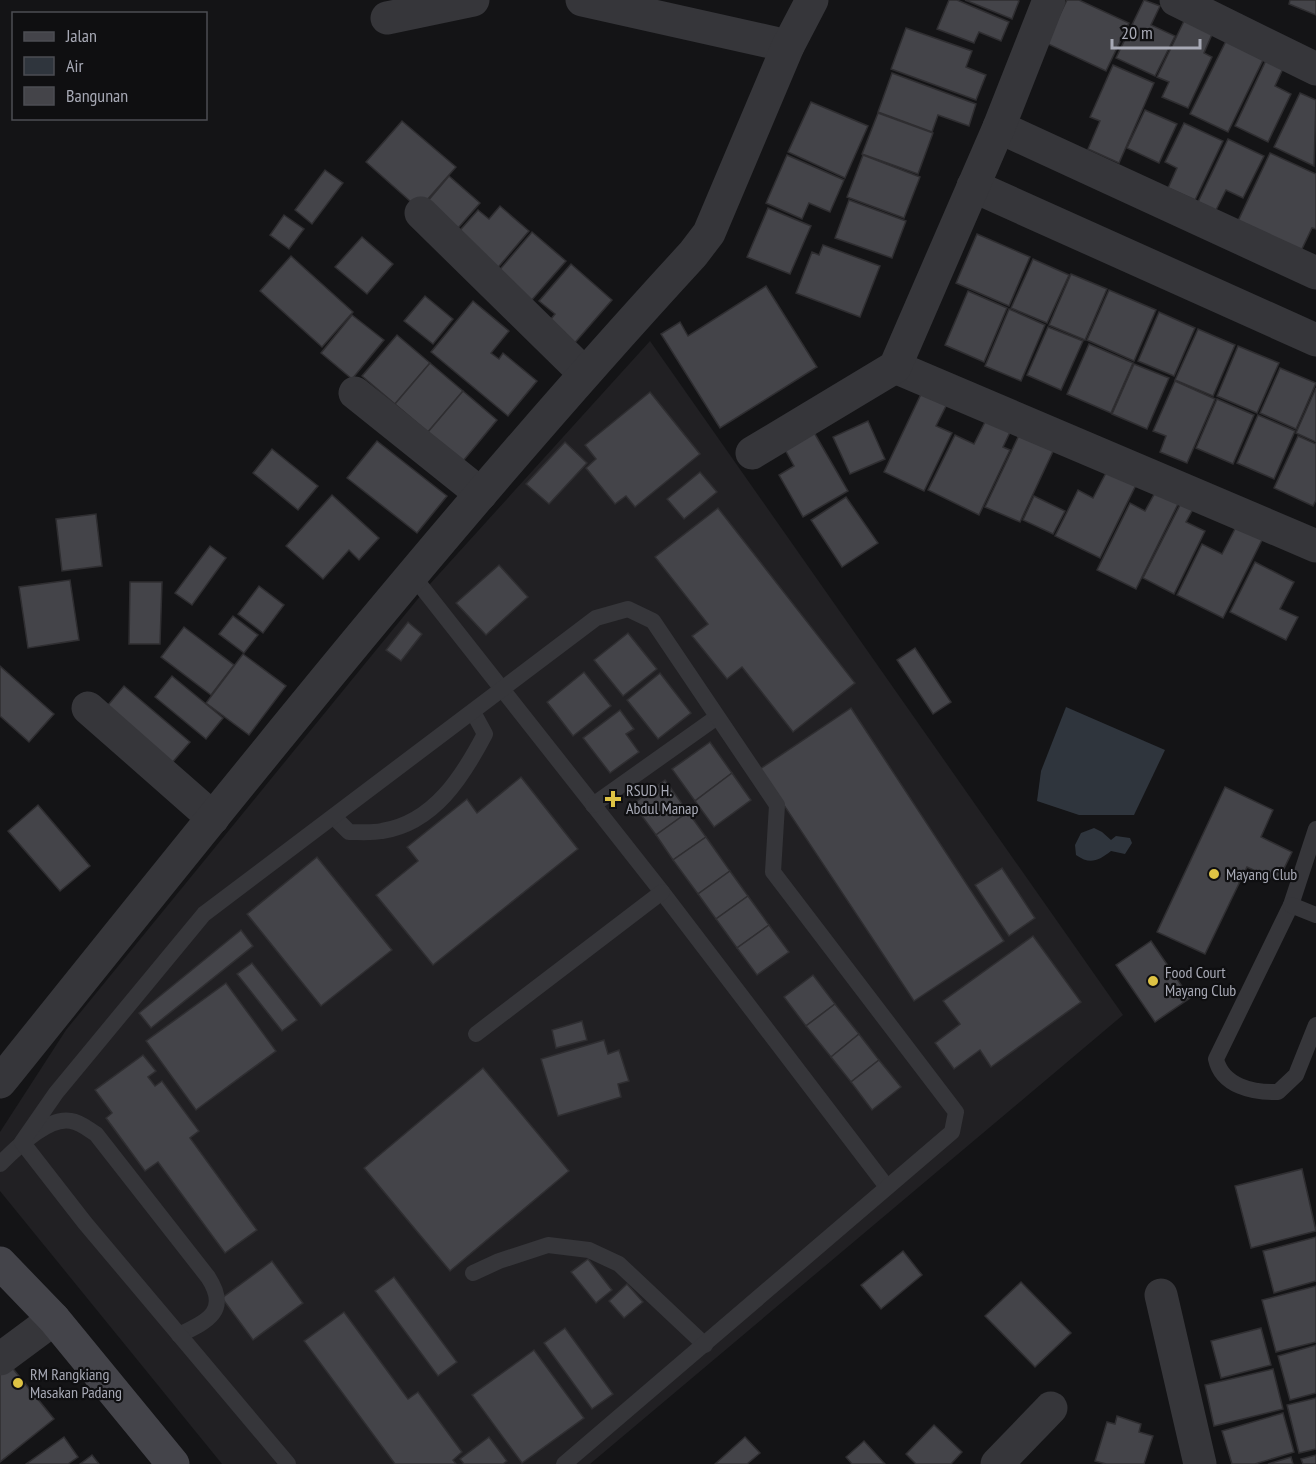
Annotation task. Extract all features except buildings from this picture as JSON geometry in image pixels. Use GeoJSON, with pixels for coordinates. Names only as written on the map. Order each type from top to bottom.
{"type":"FeatureCollection","features":[{"type":"Feature","properties":{"kind":"main road"},"geometry":{"type":"LineString","coordinates":[[0,1263],[54,1319],[173,1464]]}},
{"type":"Feature","properties":{"kind":"street"},"geometry":{"type":"LineString","coordinates":[[387,18],[473,0]]}},
{"type":"Feature","properties":{"kind":"street"},"geometry":{"type":"LineString","coordinates":[[582,0],[788,46]]}},
{"type":"Feature","properties":{"kind":"street"},"geometry":{"type":"LineString","coordinates":[[0,1082],[213,818],[481,494],[584,373],[709,234],[788,46],[812,0]]}},
{"type":"Feature","properties":{"kind":"street"},"geometry":{"type":"LineString","coordinates":[[752,453],[895,367],[999,127],[1049,0]]}},
{"type":"Feature","properties":{"kind":"street"},"geometry":{"type":"LineString","coordinates":[[1176,0],[1316,69]]}},
{"type":"Feature","properties":{"kind":"street"},"geometry":{"type":"LineString","coordinates":[[999,127],[1316,273]]}},
{"type":"Feature","properties":{"kind":"street"},"geometry":{"type":"LineString","coordinates":[[973,186],[1316,340]]}},
{"type":"Feature","properties":{"kind":"street"},"geometry":{"type":"LineString","coordinates":[[421,213],[584,373]]}},
{"type":"Feature","properties":{"kind":"street"},"geometry":{"type":"LineString","coordinates":[[895,367],[1316,546]]}},
{"type":"Feature","properties":{"kind":"street"},"geometry":{"type":"LineString","coordinates":[[355,393],[481,494]]}},
{"type":"Feature","properties":{"kind":"street"},"geometry":{"type":"LineString","coordinates":[[88,708],[213,818]]}},
{"type":"Feature","properties":{"kind":"street"},"geometry":{"type":"LineString","coordinates":[[1161,1295],[1200,1464]]}},
{"type":"Feature","properties":{"kind":"street"},"geometry":{"type":"LineString","coordinates":[[0,1359],[54,1319]]}},
{"type":"Feature","properties":{"kind":"street"},"geometry":{"type":"LineString","coordinates":[[997,1464],[1051,1408]]}},
{"type":"Feature","properties":{"kind":"lane"},"geometry":{"type":"LineString","coordinates":[[413,576],[662,892],[887,1187]]}},
{"type":"Feature","properties":{"kind":"lane"},"geometry":{"type":"LineString","coordinates":[[0,1164],[22,1142],[56,1093],[204,914],[504,690],[596,618],[628,609],[652,621],[777,804],[774,872],[956,1112],[952,1132],[564,1464]]}},
{"type":"Feature","properties":{"kind":"lane"},"geometry":{"type":"LineString","coordinates":[[334,817],[349,832],[383,831],[416,819],[438,803],[467,767],[485,734],[473,712]]}},
{"type":"Feature","properties":{"kind":"lane"},"geometry":{"type":"LineString","coordinates":[[593,805],[717,717]]}},
{"type":"Feature","properties":{"kind":"lane"},"geometry":{"type":"LineString","coordinates":[[1315,833],[1291,905],[1216,1059],[1219,1071],[1231,1081],[1257,1093],[1278,1092],[1296,1075],[1316,1025]]}},
{"type":"Feature","properties":{"kind":"lane"},"geometry":{"type":"LineString","coordinates":[[476,1034],[662,892]]}},
{"type":"Feature","properties":{"kind":"lane"},"geometry":{"type":"LineString","coordinates":[[1291,905],[1316,915]]}},
{"type":"Feature","properties":{"kind":"lane"},"geometry":{"type":"LineString","coordinates":[[22,1142],[55,1123],[65,1120],[75,1122],[96,1134],[208,1277],[217,1294],[218,1302],[209,1318],[179,1335]]}},
{"type":"Feature","properties":{"kind":"lane"},"geometry":{"type":"LineString","coordinates":[[22,1142],[85,1223],[288,1464]]}},
{"type":"Feature","properties":{"kind":"lane"},"geometry":{"type":"LineString","coordinates":[[473,1273],[499,1261],[548,1245],[590,1250],[619,1264],[705,1345]]}},
{"type":"Feature","properties":{"kind":"shaded area","name":"RSUD H. Abdul Manap"},"geometry":{"type":"Polygon","coordinates":[[[650,341],[1123,1015],[590,1464],[222,1464],[0,1191],[0,1132],[66,1030],[430,584],[650,341]]]}},
{"type":"Feature","properties":{"kind":"water"},"geometry":{"type":"Polygon","coordinates":[[[1066,707],[1165,750],[1134,815],[1079,815],[1037,801],[1041,771],[1066,707]]]}},
{"type":"Feature","properties":{"kind":"water"},"geometry":{"type":"Polygon","coordinates":[[[1094,828],[1111,840],[1116,836],[1130,838],[1132,843],[1125,854],[1111,851],[1094,861],[1086,860],[1076,855],[1075,845],[1081,833],[1094,828]]]}},
{"type":"Feature","properties":{"kind":"place","name":"RSUD H. Abdul Manap"},"geometry":{"type":"Point","coordinates":[613,799]}},
{"type":"Feature","properties":{"kind":"place","name":"Mayang Club"},"geometry":{"type":"Point","coordinates":[1214,874]}},
{"type":"Feature","properties":{"kind":"place","name":"Food Court Mayang Club"},"geometry":{"type":"Point","coordinates":[1153,981]}},
{"type":"Feature","properties":{"kind":"place","name":"RM Rangkiang Masakan Padang"},"geometry":{"type":"Point","coordinates":[18,1383]}}]}
